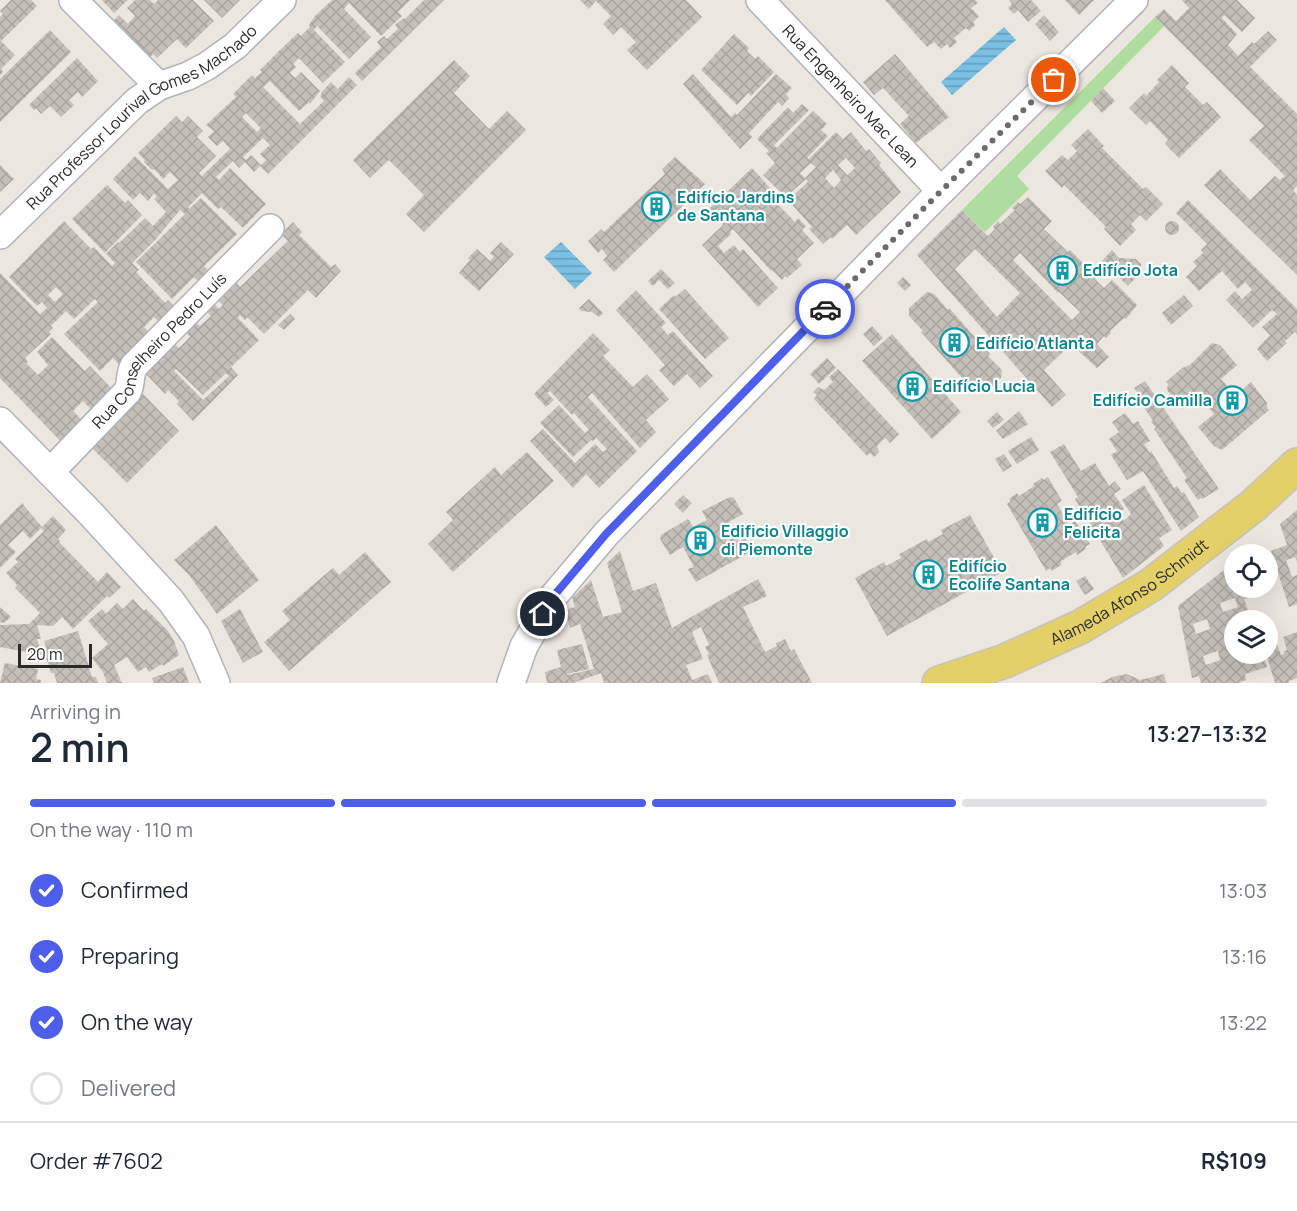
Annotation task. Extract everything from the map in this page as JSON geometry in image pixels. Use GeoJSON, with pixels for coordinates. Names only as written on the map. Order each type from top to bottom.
{"type":"FeatureCollection","features":[{"type":"Feature","properties":{"kind":"main road","name":"Alameda Afonso Schmidt"},"geometry":{"type":"LineString","coordinates":[[939,683],[1005,661],[1080,627],[1151,585],[1254,505],[1297,465]]}},
{"type":"Feature","properties":{"kind":"street"},"geometry":{"type":"LineString","coordinates":[[73,0],[159,86]]}},
{"type":"Feature","properties":{"kind":"street","name":"Rua Professor Lourival Gomes Machado"},"geometry":{"type":"LineString","coordinates":[[0,235],[137,101],[159,86],[188,76],[207,66],[235,46],[282,0]]}},
{"type":"Feature","properties":{"kind":"street","name":"Rua Engenheiro Mac Lean"},"geometry":{"type":"LineString","coordinates":[[760,0],[941,191]]}},
{"type":"Feature","properties":{"kind":"street"},"geometry":{"type":"LineString","coordinates":[[511,683],[524,646],[552,598],[606,534],[941,191],[1134,0]]}},
{"type":"Feature","properties":{"kind":"street","name":"Rua Conselheiro Pedro Luís"},"geometry":{"type":"LineString","coordinates":[[50,472],[127,392],[130,388],[131,370],[134,366],[270,228]]}},
{"type":"Feature","properties":{"kind":"street"},"geometry":{"type":"LineString","coordinates":[[0,422],[91,514],[171,601],[196,636],[216,683]]}},
{"type":"Feature","properties":{"kind":"green space"},"geometry":{"type":"Polygon","coordinates":[[[1155,17],[1164,26],[1017,176],[1029,189],[985,232],[962,210],[1155,17]]]}},
{"type":"Feature","properties":{"kind":"water"},"geometry":{"type":"Polygon","coordinates":[[[1004,27],[1016,40],[952,95],[941,82],[1004,27]]]}},
{"type":"Feature","properties":{"kind":"water"},"geometry":{"type":"Polygon","coordinates":[[[561,242],[592,273],[575,289],[544,257],[561,242]]]}},
{"type":"Feature","properties":{"kind":"building"},"geometry":{"type":"Polygon","coordinates":[[[11,0],[31,0],[37,6],[1,41],[15,55],[1,69],[3,72],[0,75],[0,17],[3,14],[0,11],[11,0]]]}},
{"type":"Feature","properties":{"kind":"building"},"geometry":{"type":"Polygon","coordinates":[[[102,0],[128,0],[114,13],[102,0]]]}},
{"type":"Feature","properties":{"kind":"building"},"geometry":{"type":"Polygon","coordinates":[[[135,0],[150,0],[154,4],[158,0],[193,0],[214,21],[186,48],[177,39],[157,58],[153,54],[150,57],[114,20],[119,15],[128,24],[135,16],[127,8],[135,0]]]}},
{"type":"Feature","properties":{"kind":"building"},"geometry":{"type":"Polygon","coordinates":[[[204,0],[240,0],[222,18],[204,0]]]}},
{"type":"Feature","properties":{"kind":"building"},"geometry":{"type":"Polygon","coordinates":[[[332,0],[410,0],[398,12],[402,16],[381,36],[349,3],[344,9],[371,37],[349,59],[317,26],[314,30],[345,62],[323,83],[299,58],[293,64],[296,67],[290,73],[295,78],[301,72],[320,91],[310,104],[309,102],[299,111],[270,81],[263,87],[300,124],[324,101],[320,96],[321,93],[331,82],[338,89],[349,77],[357,85],[268,174],[260,166],[254,172],[245,162],[239,168],[233,161],[216,177],[219,180],[230,168],[266,204],[243,228],[202,193],[188,207],[189,209],[201,198],[237,234],[204,266],[214,276],[203,286],[194,277],[172,299],[136,262],[185,214],[180,210],[132,263],[139,270],[136,272],[165,303],[168,300],[179,311],[163,326],[154,317],[144,327],[153,336],[122,367],[113,358],[100,371],[64,334],[98,302],[95,299],[74,319],[66,311],[51,326],[53,328],[49,332],[51,334],[25,358],[28,362],[26,363],[38,375],[48,365],[37,352],[52,337],[85,371],[90,366],[115,392],[95,413],[83,401],[73,411],[85,423],[63,444],[0,378],[0,273],[40,314],[47,308],[42,302],[37,306],[9,277],[64,221],[91,249],[94,247],[112,266],[115,263],[106,254],[118,242],[145,218],[153,226],[166,212],[154,199],[157,197],[154,193],[148,201],[140,193],[133,200],[113,179],[135,156],[168,189],[178,180],[170,172],[163,179],[144,162],[145,160],[138,153],[176,116],[182,122],[188,116],[203,131],[197,137],[216,156],[199,173],[202,176],[230,149],[223,141],[217,146],[208,137],[214,131],[206,125],[236,97],[233,94],[252,75],[255,78],[262,72],[260,70],[298,33],[301,36],[310,27],[315,16],[332,0]],[[246,113],[242,117],[257,132],[261,128],[246,113]],[[263,138],[243,157],[246,160],[251,155],[261,165],[266,160],[260,154],[270,145],[263,138]],[[56,287],[48,295],[55,302],[63,294],[56,287]]]}},
{"type":"Feature","properties":{"kind":"building"},"geometry":{"type":"Polygon","coordinates":[[[424,0],[444,0],[362,81],[355,73],[381,47],[377,42],[384,36],[387,39],[398,29],[395,25],[405,19],[424,0]]]}},
{"type":"Feature","properties":{"kind":"building"},"geometry":{"type":"Polygon","coordinates":[[[580,0],[686,0],[702,17],[647,70],[627,50],[636,42],[621,27],[613,35],[603,24],[611,16],[596,1],[589,9],[580,0]]]}},
{"type":"Feature","properties":{"kind":"building"},"geometry":{"type":"Polygon","coordinates":[[[885,0],[975,0],[978,3],[971,8],[979,16],[969,31],[966,28],[954,38],[957,42],[950,48],[947,44],[941,49],[934,42],[927,47],[885,0]]]}},
{"type":"Feature","properties":{"kind":"building"},"geometry":{"type":"Polygon","coordinates":[[[1009,0],[1031,0],[1041,11],[1028,22],[1018,10],[1014,14],[1008,8],[1012,4],[1009,0]]]}},
{"type":"Feature","properties":{"kind":"building"},"geometry":{"type":"Polygon","coordinates":[[[1065,0],[1094,0],[1079,15],[1065,0]]]}},
{"type":"Feature","properties":{"kind":"building"},"geometry":{"type":"Polygon","coordinates":[[[1182,0],[1237,0],[1255,18],[1242,32],[1224,15],[1222,18],[1237,34],[1228,45],[1238,56],[1268,31],[1277,40],[1250,67],[1297,114],[1297,186],[1293,190],[1297,195],[1297,275],[1204,185],[1220,169],[1250,200],[1275,176],[1280,180],[1285,176],[1249,140],[1264,126],[1155,17],[1164,9],[1176,21],[1189,8],[1182,0]]]}},
{"type":"Feature","properties":{"kind":"building"},"geometry":{"type":"Polygon","coordinates":[[[1044,15],[1059,32],[1050,41],[1035,24],[1044,15]]]}},
{"type":"Feature","properties":{"kind":"building"},"geometry":{"type":"Polygon","coordinates":[[[50,30],[71,52],[0,122],[0,79],[50,30]]]}},
{"type":"Feature","properties":{"kind":"building"},"geometry":{"type":"Polygon","coordinates":[[[734,34],[749,48],[747,51],[755,59],[758,56],[774,72],[751,96],[748,93],[737,105],[701,70],[734,34]]]}},
{"type":"Feature","properties":{"kind":"building"},"geometry":{"type":"Polygon","coordinates":[[[895,54],[949,117],[916,143],[900,124],[909,116],[883,88],[874,95],[863,82],[895,54]]]}},
{"type":"Feature","properties":{"kind":"building"},"geometry":{"type":"Polygon","coordinates":[[[77,58],[98,81],[82,97],[78,92],[69,100],[74,105],[61,117],[50,106],[41,114],[36,108],[34,110],[29,105],[77,58]]]}},
{"type":"Feature","properties":{"kind":"building"},"geometry":{"type":"Polygon","coordinates":[[[454,60],[470,76],[454,93],[489,129],[507,111],[526,130],[424,232],[406,214],[424,195],[389,160],[370,178],[353,160],[454,60]]]}},
{"type":"Feature","properties":{"kind":"building"},"geometry":{"type":"Polygon","coordinates":[[[1172,65],[1189,83],[1185,87],[1203,105],[1207,102],[1221,117],[1179,158],[1165,144],[1168,140],[1150,121],[1146,125],[1129,108],[1144,93],[1146,96],[1159,82],[1157,80],[1172,65]]]}},
{"type":"Feature","properties":{"kind":"building"},"geometry":{"type":"Polygon","coordinates":[[[693,74],[731,117],[735,113],[737,115],[776,74],[792,88],[786,94],[789,98],[782,106],[778,102],[749,133],[752,137],[740,149],[683,84],[693,74]]]}},
{"type":"Feature","properties":{"kind":"building"},"geometry":{"type":"Polygon","coordinates":[[[1103,88],[1115,101],[1102,113],[1091,101],[1103,88]]]}},
{"type":"Feature","properties":{"kind":"building"},"geometry":{"type":"Polygon","coordinates":[[[802,104],[809,110],[774,145],[777,148],[813,111],[827,124],[821,130],[828,136],[807,158],[809,159],[836,132],[843,139],[851,132],[866,151],[869,149],[881,163],[879,165],[901,192],[856,235],[847,225],[823,244],[809,229],[812,227],[788,200],[808,182],[806,179],[786,197],[763,175],[775,163],[766,153],[769,151],[757,139],[788,107],[793,113],[802,104]],[[846,158],[838,165],[847,175],[855,168],[846,158]],[[811,163],[800,173],[805,178],[816,167],[811,163]],[[833,170],[825,178],[834,188],[841,180],[833,170]]]}},
{"type":"Feature","properties":{"kind":"building"},"geometry":{"type":"Polygon","coordinates":[[[1088,129],[1104,146],[1102,148],[1143,189],[1146,187],[1163,204],[1146,221],[1140,215],[1131,224],[1136,230],[1120,246],[1104,229],[1106,227],[1064,185],[1062,188],[1045,171],[1062,155],[1068,160],[1077,151],[1071,145],[1088,129]]]}},
{"type":"Feature","properties":{"kind":"building","name":"Edifício Jardins de Santana"},"geometry":{"type":"Polygon","coordinates":[[[675,157],[705,184],[614,272],[603,260],[607,256],[602,249],[598,253],[588,241],[601,229],[604,232],[665,174],[662,169],[675,157]]]}},
{"type":"Feature","properties":{"kind":"building"},"geometry":{"type":"Polygon","coordinates":[[[0,165],[14,179],[0,192],[0,165]]]}},
{"type":"Feature","properties":{"kind":"building"},"geometry":{"type":"Polygon","coordinates":[[[752,168],[770,188],[766,192],[795,222],[798,218],[806,226],[802,230],[814,243],[797,259],[802,265],[782,280],[733,229],[730,232],[731,234],[718,246],[724,253],[734,245],[740,252],[743,249],[778,288],[758,307],[702,245],[723,225],[709,209],[752,168]]]}},
{"type":"Feature","properties":{"kind":"building"},"geometry":{"type":"Polygon","coordinates":[[[107,185],[125,203],[128,200],[142,215],[105,253],[72,219],[107,185]]]}},
{"type":"Feature","properties":{"kind":"building"},"geometry":{"type":"Polygon","coordinates":[[[1028,197],[1052,221],[1044,229],[1068,252],[1070,250],[1083,263],[1081,265],[1104,288],[1112,280],[1137,305],[1126,319],[1124,318],[1106,338],[1104,336],[1097,344],[1109,357],[1097,368],[1071,344],[1044,370],[1066,395],[1052,407],[917,255],[962,210],[988,236],[995,229],[993,227],[998,221],[1000,224],[1015,210],[1012,208],[1018,202],[1020,204],[1028,197]],[[975,249],[955,269],[997,317],[1020,293],[975,249]],[[1020,253],[1013,260],[1072,320],[1080,312],[1058,293],[1020,253]]]}},
{"type":"Feature","properties":{"kind":"building"},"geometry":{"type":"Polygon","coordinates":[[[1188,200],[1297,309],[1297,335],[1295,332],[1285,341],[1287,343],[1267,361],[1257,349],[1270,335],[1262,327],[1277,314],[1272,310],[1253,328],[1226,300],[1235,291],[1242,299],[1252,290],[1245,282],[1238,289],[1222,271],[1199,291],[1186,277],[1197,266],[1193,262],[1203,253],[1201,250],[1207,244],[1176,213],[1188,200]]]}},
{"type":"Feature","properties":{"kind":"building"},"geometry":{"type":"Polygon","coordinates":[[[1169,221],[1175,221],[1179,228],[1175,235],[1169,235],[1165,231],[1165,225],[1169,221]]]}},
{"type":"Feature","properties":{"kind":"building"},"geometry":{"type":"Polygon","coordinates":[[[293,222],[302,232],[299,235],[331,267],[335,264],[341,271],[316,298],[308,290],[264,334],[247,317],[245,320],[240,315],[238,318],[259,340],[231,367],[238,375],[193,421],[168,390],[165,394],[144,372],[173,343],[179,348],[190,337],[185,331],[194,321],[200,326],[211,316],[205,310],[213,303],[219,309],[223,305],[216,299],[235,281],[240,287],[288,241],[281,234],[293,222]],[[176,369],[174,371],[203,400],[229,376],[226,373],[203,395],[176,369]]]}},
{"type":"Feature","properties":{"kind":"building"},"geometry":{"type":"Polygon","coordinates":[[[501,242],[514,254],[479,291],[459,273],[477,249],[490,261],[494,257],[490,253],[501,242]]]}},
{"type":"Feature","properties":{"kind":"building"},"geometry":{"type":"Polygon","coordinates":[[[1112,250],[1119,258],[1136,259],[1141,264],[1141,272],[1128,286],[1102,261],[1112,250]]]}},
{"type":"Feature","properties":{"kind":"building"},"geometry":{"type":"Polygon","coordinates":[[[661,269],[675,283],[668,289],[659,280],[653,286],[648,281],[661,269]]]}},
{"type":"Feature","properties":{"kind":"building"},"geometry":{"type":"Polygon","coordinates":[[[903,277],[911,285],[905,291],[897,283],[903,277]]]}},
{"type":"Feature","properties":{"kind":"building"},"geometry":{"type":"Polygon","coordinates":[[[685,289],[729,338],[705,359],[659,309],[674,295],[675,297],[685,289]]]}},
{"type":"Feature","properties":{"kind":"building"},"geometry":{"type":"Polygon","coordinates":[[[636,290],[666,323],[661,327],[668,335],[673,331],[713,376],[700,388],[687,374],[674,386],[659,370],[665,365],[616,310],[636,290]]]}},
{"type":"Feature","properties":{"kind":"building","name":"Edifício Atlanta"},"geometry":{"type":"Polygon","coordinates":[[[927,292],[934,294],[948,310],[949,308],[1002,370],[1001,378],[985,393],[977,392],[964,377],[962,378],[909,316],[909,308],[927,292]]]}},
{"type":"Feature","properties":{"kind":"building"},"geometry":{"type":"Polygon","coordinates":[[[1184,295],[1193,306],[1171,325],[1162,313],[1184,295]]]}},
{"type":"Feature","properties":{"kind":"building"},"geometry":{"type":"Polygon","coordinates":[[[589,299],[603,313],[599,317],[592,312],[581,311],[579,308],[589,299]]]}},
{"type":"Feature","properties":{"kind":"building"},"geometry":{"type":"Polygon","coordinates":[[[290,314],[295,319],[284,330],[278,325],[290,314]]]}},
{"type":"Feature","properties":{"kind":"building"},"geometry":{"type":"Polygon","coordinates":[[[872,326],[883,338],[874,346],[863,334],[872,326]]]}},
{"type":"Feature","properties":{"kind":"building"},"geometry":{"type":"Polygon","coordinates":[[[593,333],[610,350],[603,356],[633,387],[647,374],[669,399],[646,420],[656,432],[640,448],[592,393],[588,397],[637,451],[599,488],[586,474],[573,488],[530,441],[543,429],[575,463],[595,444],[603,452],[607,449],[596,438],[573,457],[540,423],[559,405],[585,433],[589,430],[550,391],[547,393],[554,400],[546,407],[534,394],[593,333]]]}},
{"type":"Feature","properties":{"kind":"building","name":"Edifício Lucia"},"geometry":{"type":"Polygon","coordinates":[[[892,334],[961,412],[932,439],[862,361],[892,334]]]}},
{"type":"Feature","properties":{"kind":"building","name":"Edifício Camilla"},"geometry":{"type":"Polygon","coordinates":[[[1212,343],[1220,345],[1237,365],[1221,379],[1236,396],[1251,382],[1267,403],[1269,410],[1222,450],[1214,446],[1198,427],[1214,414],[1199,396],[1183,409],[1167,390],[1166,382],[1182,368],[1190,365],[1212,343]]]}},
{"type":"Feature","properties":{"kind":"building"},"geometry":{"type":"Polygon","coordinates":[[[827,358],[836,368],[819,384],[810,374],[827,358]]]}},
{"type":"Feature","properties":{"kind":"building"},"geometry":{"type":"Polygon","coordinates":[[[838,369],[899,434],[890,443],[885,438],[877,446],[879,452],[874,457],[870,453],[867,456],[814,399],[817,395],[813,392],[818,387],[824,390],[833,382],[829,377],[838,369]]]}},
{"type":"Feature","properties":{"kind":"building"},"geometry":{"type":"Polygon","coordinates":[[[1145,381],[1219,489],[1202,499],[1198,500],[1184,480],[1187,478],[1154,429],[1156,428],[1151,422],[1153,421],[1135,394],[1137,392],[1134,388],[1145,381]]]}},
{"type":"Feature","properties":{"kind":"building"},"geometry":{"type":"Polygon","coordinates":[[[143,394],[179,431],[127,483],[91,447],[143,394]]]}},
{"type":"Feature","properties":{"kind":"building"},"geometry":{"type":"Polygon","coordinates":[[[1019,411],[1028,424],[1003,439],[996,431],[1019,411]]]}},
{"type":"Feature","properties":{"kind":"building"},"geometry":{"type":"Polygon","coordinates":[[[997,412],[1004,420],[993,428],[987,421],[997,412]]]}},
{"type":"Feature","properties":{"kind":"building"},"geometry":{"type":"Polygon","coordinates":[[[1125,413],[1133,424],[1138,421],[1150,441],[1144,444],[1150,453],[1151,451],[1174,488],[1177,486],[1182,493],[1184,492],[1199,517],[1181,531],[1143,471],[1127,480],[1111,455],[1117,451],[1109,439],[1119,432],[1112,422],[1125,413]]]}},
{"type":"Feature","properties":{"kind":"building"},"geometry":{"type":"Polygon","coordinates":[[[1031,437],[1039,450],[1017,464],[1008,451],[1031,437]]]}},
{"type":"Feature","properties":{"kind":"building"},"geometry":{"type":"Polygon","coordinates":[[[1064,444],[1081,471],[1095,463],[1109,486],[1115,481],[1121,489],[1114,494],[1124,509],[1118,512],[1124,521],[1131,514],[1122,500],[1144,485],[1172,530],[1159,538],[1164,546],[1123,578],[1075,499],[1078,497],[1050,452],[1064,444]]]}},
{"type":"Feature","properties":{"kind":"building"},"geometry":{"type":"Polygon","coordinates":[[[527,452],[554,481],[453,572],[428,544],[453,520],[446,512],[495,467],[501,475],[527,452]]]}},
{"type":"Feature","properties":{"kind":"building"},"geometry":{"type":"Polygon","coordinates":[[[1004,454],[1012,466],[1003,472],[995,459],[1004,454]]]}},
{"type":"Feature","properties":{"kind":"building","name":"Edifício Felicita"},"geometry":{"type":"Polygon","coordinates":[[[1048,477],[1062,501],[1057,504],[1069,525],[1075,521],[1090,544],[1077,555],[1076,552],[1061,561],[1061,565],[1052,571],[1050,568],[1046,571],[1007,504],[1011,501],[1009,499],[1017,493],[1019,496],[1042,478],[1044,480],[1048,477]]]}},
{"type":"Feature","properties":{"kind":"building"},"geometry":{"type":"Polygon","coordinates":[[[683,495],[692,503],[683,513],[674,504],[683,495]]]}},
{"type":"Feature","properties":{"kind":"building","name":"Edificio Villaggio di Piemonte"},"geometry":{"type":"Polygon","coordinates":[[[730,497],[734,498],[743,514],[729,522],[740,541],[745,538],[752,551],[696,582],[688,569],[694,567],[683,547],[670,555],[660,539],[661,535],[688,519],[693,527],[707,520],[702,511],[730,497]]]}},
{"type":"Feature","properties":{"kind":"building"},"geometry":{"type":"Polygon","coordinates":[[[22,503],[42,527],[30,539],[23,531],[8,545],[16,552],[0,568],[0,525],[22,503]]]}},
{"type":"Feature","properties":{"kind":"building"},"geometry":{"type":"Polygon","coordinates":[[[1297,510],[1297,562],[1295,557],[1286,560],[1292,577],[1297,575],[1297,604],[1289,607],[1278,573],[1278,548],[1287,545],[1280,524],[1297,510]]]}},
{"type":"Feature","properties":{"kind":"building","name":"Edifício Ecolife Santana"},"geometry":{"type":"Polygon","coordinates":[[[970,515],[1002,572],[887,636],[855,578],[884,562],[886,566],[901,558],[899,554],[927,539],[928,542],[943,534],[941,530],[970,515]]]}},
{"type":"Feature","properties":{"kind":"building"},"geometry":{"type":"Polygon","coordinates":[[[53,516],[66,530],[58,539],[59,542],[98,582],[107,572],[121,587],[109,598],[107,596],[73,629],[62,617],[53,626],[37,625],[41,639],[37,639],[42,655],[0,647],[0,625],[29,624],[40,613],[15,588],[17,585],[6,573],[18,562],[15,559],[44,531],[41,528],[53,516]]]}},
{"type":"Feature","properties":{"kind":"building"},"geometry":{"type":"Polygon","coordinates":[[[216,525],[259,580],[217,614],[189,575],[174,560],[216,525]]]}},
{"type":"Feature","properties":{"kind":"building"},"geometry":{"type":"Polygon","coordinates":[[[620,551],[633,591],[656,583],[672,628],[758,579],[767,596],[743,607],[765,652],[785,639],[791,651],[794,649],[812,683],[719,683],[707,655],[709,654],[705,647],[709,645],[701,627],[692,632],[703,659],[686,665],[692,680],[708,674],[712,683],[604,683],[601,673],[573,683],[547,683],[545,672],[561,667],[557,650],[582,644],[589,669],[567,675],[594,669],[580,624],[570,628],[565,610],[575,607],[572,598],[591,580],[603,617],[622,612],[607,563],[620,551]]]}},
{"type":"Feature","properties":{"kind":"building"},"geometry":{"type":"Polygon","coordinates":[[[365,552],[391,582],[289,671],[264,642],[290,620],[282,611],[333,568],[339,575],[365,552]]]}},
{"type":"Feature","properties":{"kind":"building"},"geometry":{"type":"Polygon","coordinates":[[[1224,570],[1224,598],[1235,598],[1220,603],[1224,612],[1224,664],[1266,664],[1267,667],[1245,674],[1246,680],[1238,683],[1201,683],[1199,676],[1192,678],[1178,606],[1224,570]],[[1207,619],[1193,624],[1196,634],[1210,629],[1207,619]],[[1218,651],[1203,656],[1206,665],[1220,660],[1218,651]]]}},
{"type":"Feature","properties":{"kind":"building"},"geometry":{"type":"Polygon","coordinates":[[[1085,576],[1094,589],[1085,595],[1076,581],[1085,576]]]}},
{"type":"Feature","properties":{"kind":"building"},"geometry":{"type":"Polygon","coordinates":[[[1235,598],[1248,598],[1244,599],[1248,610],[1229,610],[1238,607],[1235,598]]]}},
{"type":"Feature","properties":{"kind":"building"},"geometry":{"type":"Polygon","coordinates":[[[133,599],[168,631],[179,655],[149,672],[146,667],[138,672],[127,657],[114,665],[122,683],[107,683],[103,672],[92,658],[108,644],[88,621],[102,609],[106,614],[117,603],[123,609],[133,599]]]}},
{"type":"Feature","properties":{"kind":"building"},"geometry":{"type":"Polygon","coordinates":[[[0,607],[11,617],[4,623],[0,622],[0,607]]]}},
{"type":"Feature","properties":{"kind":"building"},"geometry":{"type":"Polygon","coordinates":[[[240,609],[263,652],[243,663],[221,621],[240,609]]]}},
{"type":"Feature","properties":{"kind":"building"},"geometry":{"type":"Polygon","coordinates":[[[78,631],[92,677],[96,677],[98,683],[57,683],[54,673],[51,673],[44,650],[47,650],[44,641],[78,631]]]}},
{"type":"Feature","properties":{"kind":"building"},"geometry":{"type":"Polygon","coordinates":[[[1297,632],[1297,678],[1289,683],[1275,683],[1269,664],[1278,664],[1278,647],[1281,655],[1287,650],[1283,637],[1297,632]]]}},
{"type":"Feature","properties":{"kind":"building"},"geometry":{"type":"Polygon","coordinates":[[[5,663],[38,669],[36,679],[41,680],[41,683],[0,683],[5,663]]]}},
{"type":"Feature","properties":{"kind":"building"},"geometry":{"type":"Polygon","coordinates":[[[183,667],[189,683],[154,683],[152,678],[183,667]]]}},
{"type":"Feature","properties":{"kind":"building"},"geometry":{"type":"Polygon","coordinates":[[[1127,674],[1140,680],[1164,674],[1166,683],[1101,683],[1112,677],[1127,674]]]}},
{"type":"Feature","properties":{"kind":"way so far"},"geometry":{"type":"LineString","coordinates":[[825,309],[1054,80]]}},
{"type":"Feature","properties":{"kind":"place","name":"Edifício Jardins de Santana"},"geometry":{"type":"Point","coordinates":[656,206]}},
{"type":"Feature","properties":{"kind":"place","name":"Edifício Jota"},"geometry":{"type":"Point","coordinates":[1062,270]}},
{"type":"Feature","properties":{"kind":"place","name":"Edifício Atlanta"},"geometry":{"type":"Point","coordinates":[955,343]}},
{"type":"Feature","properties":{"kind":"place","name":"Edifício Lucia"},"geometry":{"type":"Point","coordinates":[912,386]}},
{"type":"Feature","properties":{"kind":"place","name":"Edifício Camilla"},"geometry":{"type":"Point","coordinates":[1233,400]}},
{"type":"Feature","properties":{"kind":"place","name":"Edifício Felicita"},"geometry":{"type":"Point","coordinates":[1043,523]}},
{"type":"Feature","properties":{"kind":"place","name":"Edificio Villaggio di Piemonte"},"geometry":{"type":"Point","coordinates":[700,540]}},
{"type":"Feature","properties":{"kind":"place","name":"Edifício Ecolife Santana"},"geometry":{"type":"Point","coordinates":[928,575]}},
{"type":"Feature","properties":{"kind":"route"},"geometry":{"type":"LineString","coordinates":[[543,614],[552,598],[606,534],[825,309]]}}]}
